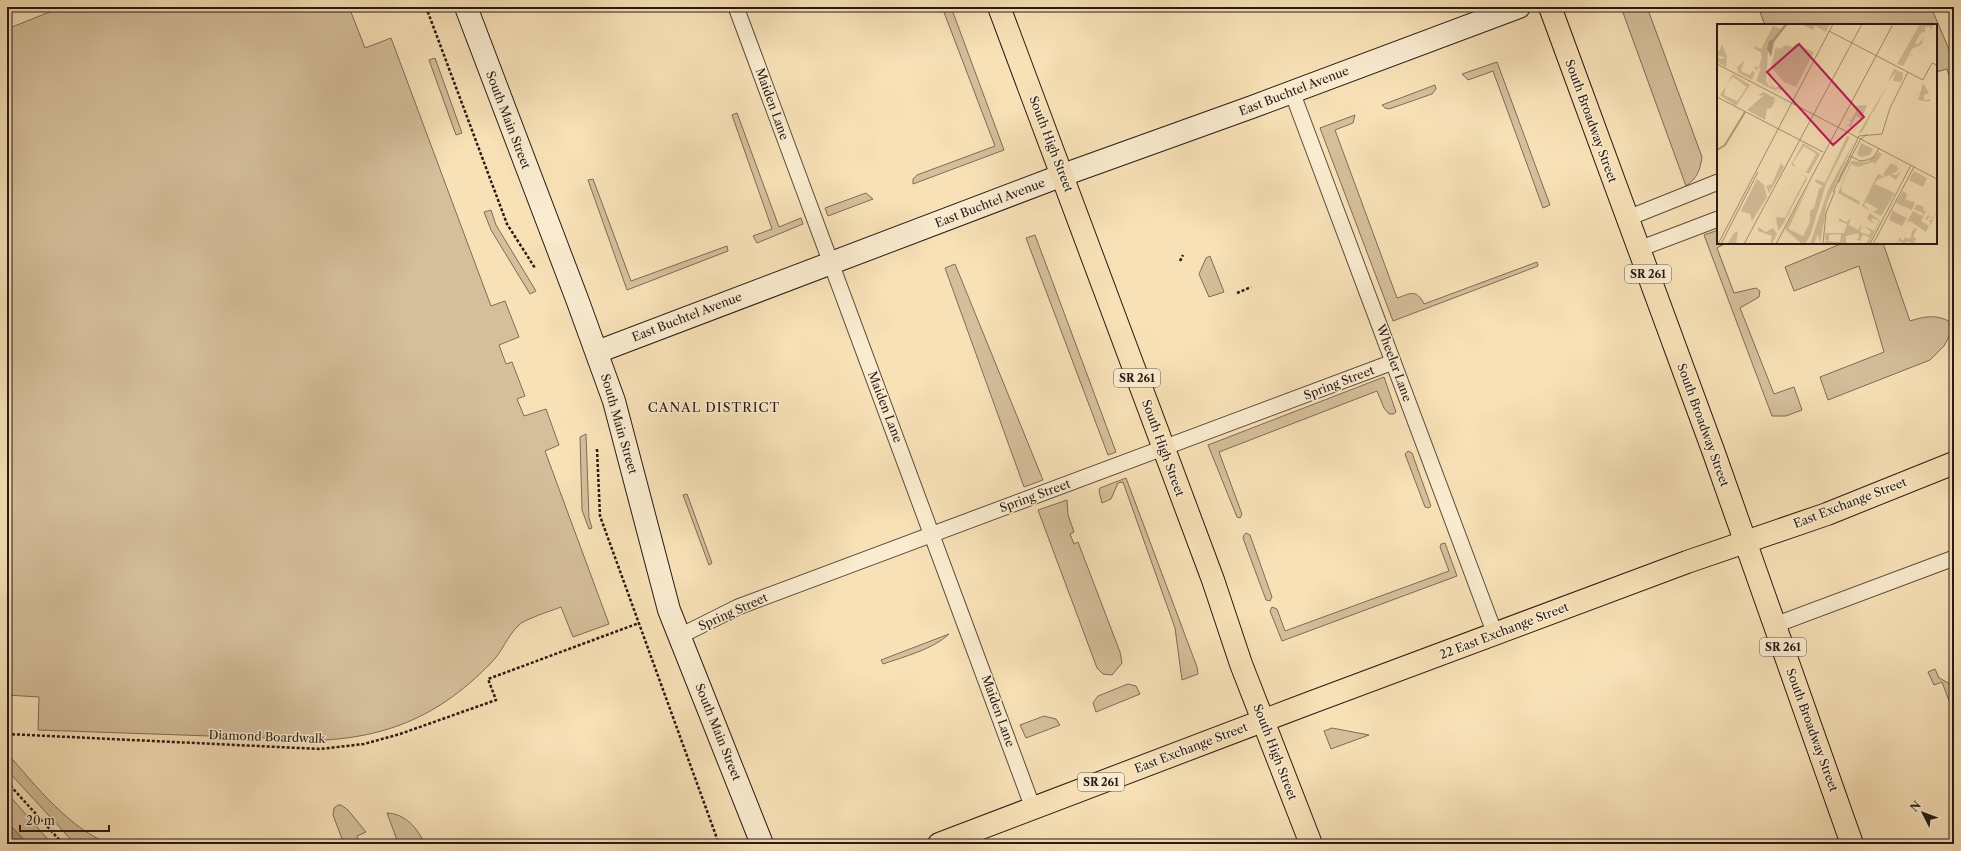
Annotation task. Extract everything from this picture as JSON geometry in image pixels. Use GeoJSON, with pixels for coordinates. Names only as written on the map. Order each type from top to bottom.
{"type":"FeatureCollection","features":[{"type":"Feature","properties":{"kind":"main road","name":"South High Street"},"geometry":{"type":"LineString","coordinates":[[1000,7],[1264,721],[1311,844]]}},
{"type":"Feature","properties":{"kind":"main road","name":"South Broadway Street"},"geometry":{"type":"LineString","coordinates":[[1550,7],[1746,542],[1852,844]]}},
{"type":"Feature","properties":{"kind":"main road","name":"East Exchange Street"},"geometry":{"type":"LineString","coordinates":[[1746,542],[1827,514],[1954,463]]}},
{"type":"Feature","properties":{"kind":"main road","name":"22 East Exchange Street"},"geometry":{"type":"LineString","coordinates":[[1264,721],[1746,542]]}},
{"type":"Feature","properties":{"kind":"main road","name":"East Exchange Street"},"geometry":{"type":"LineString","coordinates":[[939,844],[1264,721]]}},
{"type":"Feature","properties":{"kind":"street","name":"South Main Street"},"geometry":{"type":"LineString","coordinates":[[466,7],[597,352],[614,401],[669,610],[762,844]]}},
{"type":"Feature","properties":{"kind":"street","name":"East Buchtel Avenue"},"geometry":{"type":"LineString","coordinates":[[597,352],[1063,175],[1520,7]]}},
{"type":"Feature","properties":{"kind":"lane","name":"Maiden Lane"},"geometry":{"type":"LineString","coordinates":[[736,7],[830,263],[933,533],[1033,808]]}},
{"type":"Feature","properties":{"kind":"lane","name":"Wheeler Lane"},"geometry":{"type":"LineString","coordinates":[[1292,92],[1495,634]]}},
{"type":"Feature","properties":{"kind":"lane"},"geometry":{"type":"LineString","coordinates":[[1628,218],[1717,182]]}},
{"type":"Feature","properties":{"kind":"lane"},"geometry":{"type":"LineString","coordinates":[[1639,249],[1717,219]]}},
{"type":"Feature","properties":{"kind":"lane","name":"Spring Street"},"geometry":{"type":"LineString","coordinates":[[680,636],[738,607],[1393,362]]}},
{"type":"Feature","properties":{"kind":"lane"},"geometry":{"type":"LineString","coordinates":[[1775,626],[1954,558]]}},
{"type":"Feature","properties":{"kind":"path"},"geometry":{"type":"LineString","coordinates":[[426,7],[507,224],[539,274]]}},
{"type":"Feature","properties":{"kind":"path"},"geometry":{"type":"LineString","coordinates":[[1180,261],[1183,255]]}},
{"type":"Feature","properties":{"kind":"path"},"geometry":{"type":"LineString","coordinates":[[1237,292],[1251,287]]}},
{"type":"Feature","properties":{"kind":"path"},"geometry":{"type":"LineString","coordinates":[[597,442],[600,516],[719,844]]}},
{"type":"Feature","properties":{"kind":"path","name":"Diamond Boardwalk"},"geometry":{"type":"LineString","coordinates":[[7,734],[320,749],[364,744],[400,734],[496,700],[488,679],[639,623]]}},
{"type":"Feature","properties":{"kind":"path"},"geometry":{"type":"LineString","coordinates":[[7,782],[63,844]]}},
{"type":"Feature","properties":{"kind":"shaded area"},"geometry":{"type":"Polygon","coordinates":[[[62,7],[349,7],[365,48],[391,38],[491,306],[505,301],[519,337],[499,345],[506,364],[512,362],[525,396],[517,399],[524,416],[546,409],[559,445],[545,451],[609,624],[573,637],[561,607],[532,618],[519,625],[511,634],[494,660],[469,684],[447,700],[425,714],[402,724],[378,732],[352,737],[296,741],[296,739],[38,730],[39,697],[7,695],[7,29],[62,7]]]}},
{"type":"Feature","properties":{"kind":"shaded area"},"geometry":{"type":"Polygon","coordinates":[[[942,7],[951,7],[1004,150],[913,184],[913,179],[917,175],[995,146],[942,7]]]}},
{"type":"Feature","properties":{"kind":"shaded area"},"geometry":{"type":"Polygon","coordinates":[[[1621,7],[1647,7],[1702,157],[1697,174],[1686,186],[1621,7]]]}},
{"type":"Feature","properties":{"kind":"shaded area"},"geometry":{"type":"Polygon","coordinates":[[[1758,7],[1931,7],[1954,61],[1954,91],[1947,69],[1937,72],[1937,24],[1765,24],[1758,7]]]}},
{"type":"Feature","properties":{"kind":"shaded area"},"geometry":{"type":"Polygon","coordinates":[[[435,58],[462,133],[456,135],[429,60],[435,58]]]}},
{"type":"Feature","properties":{"kind":"shaded area"},"geometry":{"type":"Polygon","coordinates":[[[1497,62],[1550,205],[1543,208],[1493,71],[1468,80],[1462,74],[1497,62]]]}},
{"type":"Feature","properties":{"kind":"shaded area"},"geometry":{"type":"Polygon","coordinates":[[[1435,85],[1436,89],[1432,94],[1389,109],[1382,105],[1435,85]]]}},
{"type":"Feature","properties":{"kind":"shaded area"},"geometry":{"type":"Polygon","coordinates":[[[737,113],[779,227],[801,218],[803,224],[757,243],[753,236],[772,229],[732,115],[737,113]]]}},
{"type":"Feature","properties":{"kind":"shaded area"},"geometry":{"type":"Polygon","coordinates":[[[1355,115],[1353,123],[1335,130],[1397,298],[1409,294],[1415,294],[1424,304],[1537,262],[1538,266],[1393,321],[1320,128],[1355,115]]]}},
{"type":"Feature","properties":{"kind":"shaded area"},"geometry":{"type":"Polygon","coordinates":[[[593,179],[631,281],[727,246],[728,251],[627,290],[588,180],[593,179]]]}},
{"type":"Feature","properties":{"kind":"shaded area"},"geometry":{"type":"Polygon","coordinates":[[[866,193],[873,199],[828,216],[825,208],[866,193]]]}},
{"type":"Feature","properties":{"kind":"shaded area"},"geometry":{"type":"Polygon","coordinates":[[[491,210],[496,225],[536,291],[530,294],[491,230],[484,212],[491,210]]]}},
{"type":"Feature","properties":{"kind":"shaded area"},"geometry":{"type":"Polygon","coordinates":[[[1717,230],[1717,244],[1724,244],[1717,248],[1734,293],[1756,288],[1760,291],[1759,297],[1740,308],[1774,394],[1794,387],[1802,410],[1786,416],[1772,416],[1704,235],[1717,230]]]}},
{"type":"Feature","properties":{"kind":"shaded area"},"geometry":{"type":"Polygon","coordinates":[[[1035,235],[1116,452],[1108,455],[1026,238],[1035,235]]]}},
{"type":"Feature","properties":{"kind":"shaded area"},"geometry":{"type":"Polygon","coordinates":[[[1841,244],[1883,244],[1910,321],[1931,317],[1942,318],[1952,323],[1951,333],[1944,346],[1930,360],[1828,400],[1820,377],[1884,352],[1859,266],[1794,291],[1785,267],[1841,244]]]}},
{"type":"Feature","properties":{"kind":"shaded area"},"geometry":{"type":"Polygon","coordinates":[[[1210,256],[1224,292],[1209,297],[1199,274],[1206,258],[1210,256]]]}},
{"type":"Feature","properties":{"kind":"shaded area"},"geometry":{"type":"Polygon","coordinates":[[[955,264],[1043,480],[1024,487],[945,268],[955,264]]]}},
{"type":"Feature","properties":{"kind":"shaded area"},"geometry":{"type":"Polygon","coordinates":[[[1384,377],[1396,412],[1394,414],[1389,414],[1384,408],[1377,391],[1219,452],[1242,514],[1240,518],[1237,517],[1208,445],[1384,377]]]}},
{"type":"Feature","properties":{"kind":"shaded area"},"geometry":{"type":"Polygon","coordinates":[[[586,434],[589,518],[592,528],[589,529],[582,510],[580,437],[586,434]]]}},
{"type":"Feature","properties":{"kind":"shaded area"},"geometry":{"type":"Polygon","coordinates":[[[1408,451],[1412,453],[1431,506],[1429,508],[1425,507],[1405,454],[1408,451]]]}},
{"type":"Feature","properties":{"kind":"shaded area"},"geometry":{"type":"Polygon","coordinates":[[[1126,478],[1197,667],[1198,674],[1182,680],[1175,628],[1123,482],[1118,483],[1111,499],[1102,503],[1099,491],[1100,488],[1126,478]]]}},
{"type":"Feature","properties":{"kind":"shaded area"},"geometry":{"type":"Polygon","coordinates":[[[687,494],[712,563],[709,565],[683,495],[687,494]]]}},
{"type":"Feature","properties":{"kind":"shaded area"},"geometry":{"type":"Polygon","coordinates":[[[1067,500],[1068,515],[1074,532],[1070,534],[1074,544],[1078,542],[1120,652],[1122,663],[1112,675],[1103,674],[1097,668],[1038,510],[1067,500]]]}},
{"type":"Feature","properties":{"kind":"shaded area"},"geometry":{"type":"Polygon","coordinates":[[[1246,533],[1250,535],[1272,597],[1270,601],[1266,600],[1243,538],[1246,533]]]}},
{"type":"Feature","properties":{"kind":"shaded area"},"geometry":{"type":"Polygon","coordinates":[[[1445,543],[1457,576],[1282,641],[1270,611],[1272,607],[1277,609],[1285,631],[1449,571],[1440,547],[1441,544],[1445,543]]]}},
{"type":"Feature","properties":{"kind":"shaded area"},"geometry":{"type":"Polygon","coordinates":[[[949,634],[935,644],[918,652],[883,664],[881,660],[949,634]]]}},
{"type":"Feature","properties":{"kind":"shaded area"},"geometry":{"type":"Polygon","coordinates":[[[1935,669],[1939,678],[1954,686],[1954,714],[1942,682],[1934,685],[1928,672],[1935,669]]]}},
{"type":"Feature","properties":{"kind":"shaded area"},"geometry":{"type":"Polygon","coordinates":[[[1128,684],[1136,686],[1140,694],[1096,712],[1093,703],[1098,696],[1128,684]]]}},
{"type":"Feature","properties":{"kind":"shaded area"},"geometry":{"type":"Polygon","coordinates":[[[1044,716],[1056,719],[1060,725],[1026,738],[1020,725],[1044,716]]]}},
{"type":"Feature","properties":{"kind":"shaded area"},"geometry":{"type":"Polygon","coordinates":[[[1332,728],[1369,735],[1331,749],[1324,731],[1332,728]]]}},
{"type":"Feature","properties":{"kind":"shaded area"},"geometry":{"type":"Polygon","coordinates":[[[7,753],[54,806],[82,829],[96,838],[111,844],[75,844],[7,770],[7,753]]]}},
{"type":"Feature","properties":{"kind":"shaded area"},"geometry":{"type":"Polygon","coordinates":[[[7,793],[52,844],[28,844],[7,822],[7,793]]]}},
{"type":"Feature","properties":{"kind":"shaded area"},"geometry":{"type":"Polygon","coordinates":[[[341,805],[348,810],[366,832],[357,836],[360,844],[344,844],[333,815],[334,808],[341,805]]]}},
{"type":"Feature","properties":{"kind":"shaded area"},"geometry":{"type":"Polygon","coordinates":[[[387,813],[400,816],[410,823],[425,844],[385,844],[397,840],[387,813]]]}},
{"type":"Feature","properties":{"kind":"shaded area"},"geometry":{"type":"Polygon","coordinates":[[[7,822],[28,844],[7,844],[7,822]]]}},
{"type":"Feature","properties":{"kind":"district","name":"CANAL DISTRICT"},"geometry":{"type":"Point","coordinates":[714,407]}}]}
